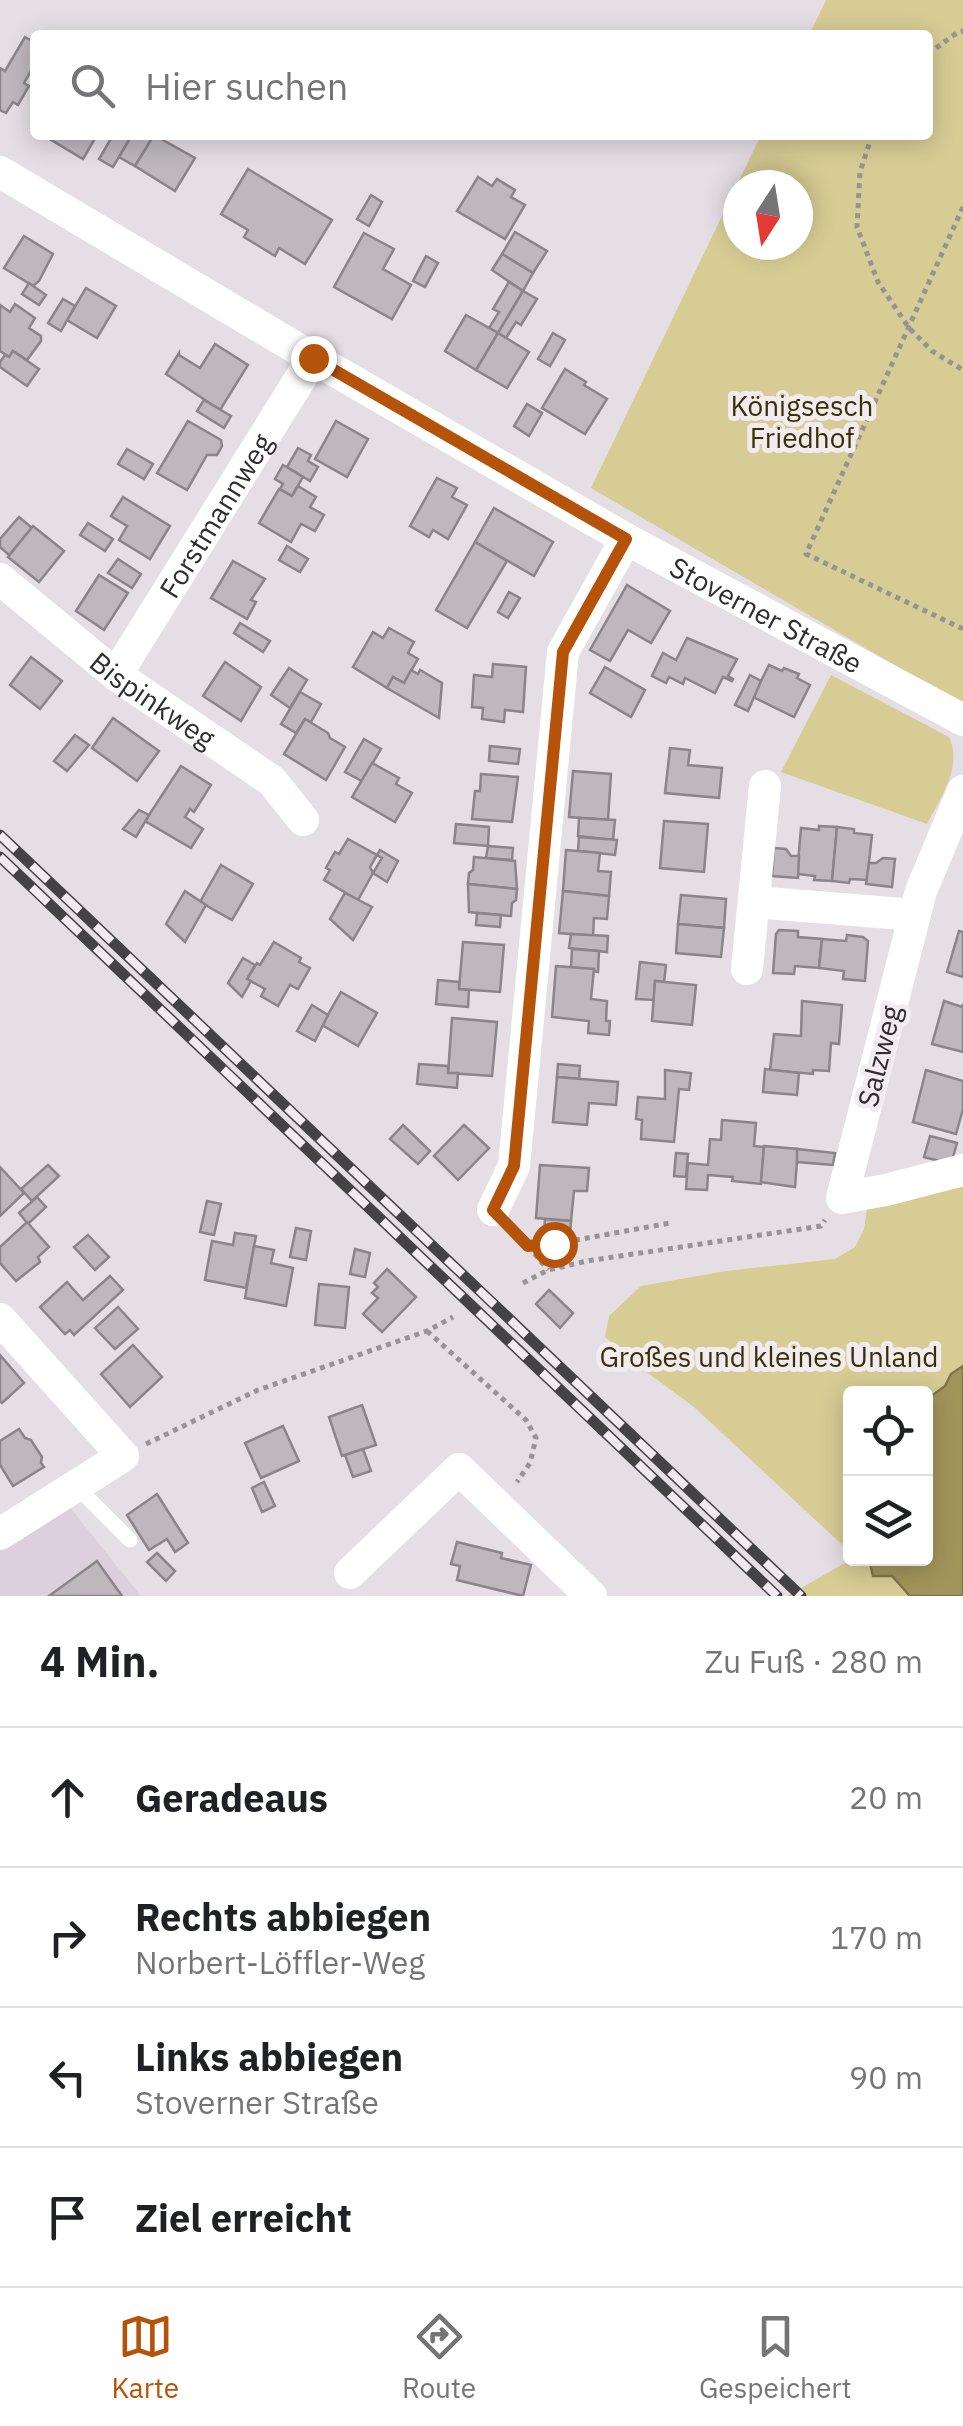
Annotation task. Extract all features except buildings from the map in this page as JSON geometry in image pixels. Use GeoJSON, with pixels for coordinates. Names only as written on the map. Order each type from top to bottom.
{"type":"FeatureCollection","features":[{"type":"Feature","properties":{"kind":"street","name":"Stoverner Straße"},"geometry":{"type":"LineString","coordinates":[[6,188],[313,358],[626,539],[963,720]]}},
{"type":"Feature","properties":{"kind":"street","name":"Forstmannweg"},"geometry":{"type":"LineString","coordinates":[[116,675],[313,358]]}},
{"type":"Feature","properties":{"kind":"street"},"geometry":{"type":"LineString","coordinates":[[493,1210],[514,1166],[563,652],[626,539]]}},
{"type":"Feature","properties":{"kind":"street","name":"Bispinkweg"},"geometry":{"type":"LineString","coordinates":[[0,579],[116,675],[272,781],[302,820]]}},
{"type":"Feature","properties":{"kind":"street"},"geometry":{"type":"LineString","coordinates":[[747,969],[764,786]]}},
{"type":"Feature","properties":{"kind":"street","name":"Salzweg"},"geometry":{"type":"LineString","coordinates":[[842,1198],[921,891],[963,792]]}},
{"type":"Feature","properties":{"kind":"street"},"geometry":{"type":"LineString","coordinates":[[754,902],[915,915]]}},
{"type":"Feature","properties":{"kind":"street"},"geometry":{"type":"LineString","coordinates":[[842,1198],[963,1170]]}},
{"type":"Feature","properties":{"kind":"street"},"geometry":{"type":"LineString","coordinates":[[0,1319],[123,1456],[0,1534]]}},
{"type":"Feature","properties":{"kind":"street"},"geometry":{"type":"LineString","coordinates":[[350,1572],[458,1469],[591,1596]]}},
{"type":"Feature","properties":{"kind":"lane"},"geometry":{"type":"LineString","coordinates":[[76,1486],[130,1540]]}},
{"type":"Feature","properties":{"kind":"path"},"geometry":{"type":"LineString","coordinates":[[933,50],[963,31]]}},
{"type":"Feature","properties":{"kind":"path"},"geometry":{"type":"LineString","coordinates":[[870,140],[860,172],[857,227],[878,282],[910,328],[932,351],[963,370]]}},
{"type":"Feature","properties":{"kind":"path"},"geometry":{"type":"LineString","coordinates":[[963,206],[806,554],[961,628],[963,624]]}},
{"type":"Feature","properties":{"kind":"path"},"geometry":{"type":"LineString","coordinates":[[522,1283],[548,1270],[587,1261],[821,1226],[842,1198]]}},
{"type":"Feature","properties":{"kind":"path"},"geometry":{"type":"LineString","coordinates":[[493,1210],[548,1270]]}},
{"type":"Feature","properties":{"kind":"path"},"geometry":{"type":"LineString","coordinates":[[528,1246],[670,1223]]}},
{"type":"Feature","properties":{"kind":"path"},"geometry":{"type":"LineString","coordinates":[[123,1456],[258,1390],[427,1331],[453,1317]]}},
{"type":"Feature","properties":{"kind":"path"},"geometry":{"type":"LineString","coordinates":[[427,1331],[526,1420],[536,1438],[530,1462],[499,1510]]}},
{"type":"Feature","properties":{"kind":"shaded area"},"geometry":{"type":"Polygon","coordinates":[[[963,1366],[963,1596],[910,1596],[892,1576],[873,1576],[871,1566],[933,1566],[933,1395],[945,1386],[951,1374],[963,1366]]]}},
{"type":"Feature","properties":{"kind":"shaded area"},"geometry":{"type":"Polygon","coordinates":[[[68,1505],[141,1596],[0,1596],[0,1549],[68,1505]]]}},
{"type":"Feature","properties":{"kind":"green space","name":"Königsesch Friedhof"},"geometry":{"type":"Polygon","coordinates":[[[826,0],[963,0],[963,705],[591,488],[723,214],[723,260],[813,260],[813,170],[744,170],[759,140],[933,140],[933,30],[811,30],[826,0]]]}},
{"type":"Feature","properties":{"kind":"green space"},"geometry":{"type":"Polygon","coordinates":[[[831,675],[949,737],[952,770],[927,824],[781,772],[831,675]]]}},
{"type":"Feature","properties":{"kind":"green space","name":"Großes und kleines Unland"},"geometry":{"type":"Polygon","coordinates":[[[963,1177],[963,1596],[787,1596],[843,1564],[933,1566],[933,1386],[843,1386],[843,1545],[694,1407],[605,1337],[609,1316],[641,1286],[726,1271],[835,1259],[855,1247],[864,1229],[869,1195],[963,1177]]]}},
{"type":"Feature","properties":{"kind":"railway"},"geometry":{"type":"LineString","coordinates":[[0,835],[801,1596]]}},
{"type":"Feature","properties":{"kind":"railway"},"geometry":{"type":"LineString","coordinates":[[0,857],[777,1596]]}},
{"type":"Feature","properties":{"kind":"route"},"geometry":{"type":"LineString","coordinates":[[313,358],[626,539],[563,652],[514,1166],[493,1210],[528,1246],[554,1244]]}}]}
